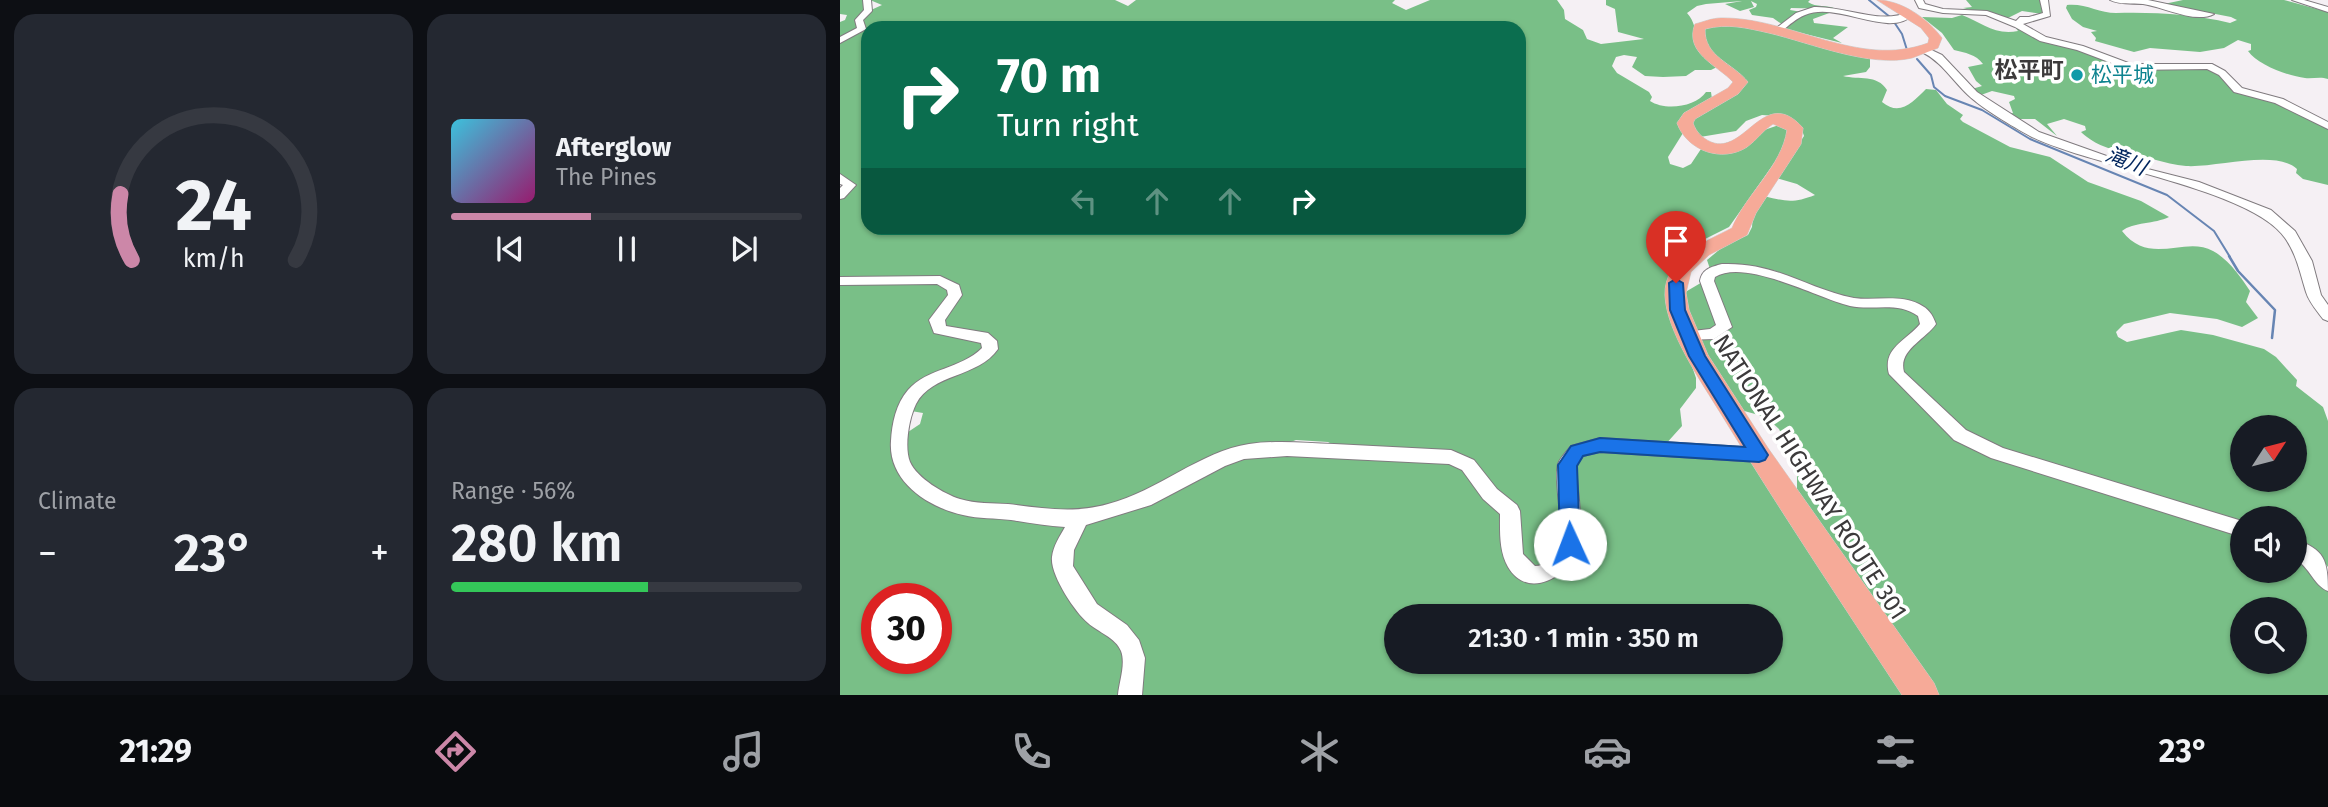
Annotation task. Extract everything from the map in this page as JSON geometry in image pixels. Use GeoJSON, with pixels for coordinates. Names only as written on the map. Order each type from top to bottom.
{"type":"FeatureCollection","features":[{"type":"Feature","properties":{"kind":"highway"},"geometry":{"type":"LineString","coordinates":[[1882,0],[1930,29],[1936,38],[1933,45],[1925,50]]}},
{"type":"Feature","properties":{"kind":"highway","name":"NATIONAL HIGHWAY ROUTE 301"},"geometry":{"type":"LineString","coordinates":[[1922,695],[1759,455],[1697,356],[1678,310],[1675,293],[1681,270],[1702,251],[1740,231],[1747,213],[1793,144],[1796,134],[1795,128],[1787,122],[1765,122],[1755,128],[1741,145],[1724,149],[1704,145],[1688,133],[1685,123],[1689,116],[1734,92],[1741,82],[1703,51],[1699,27],[1710,21],[1726,19],[1872,52],[1905,53],[1925,50]]}},
{"type":"Feature","properties":{"kind":"street"},"geometry":{"type":"LineString","coordinates":[[861,27],[859,20],[868,11],[867,0]]}},
{"type":"Feature","properties":{"kind":"street"},"geometry":{"type":"LineString","coordinates":[[2018,25],[2023,19],[2030,20],[2047,14],[2044,0]]}},
{"type":"Feature","properties":{"kind":"street"},"geometry":{"type":"LineString","coordinates":[[2115,0],[2146,2],[2184,12],[2210,14]]}},
{"type":"Feature","properties":{"kind":"street"},"geometry":{"type":"LineString","coordinates":[[2296,0],[2328,10]]}},
{"type":"Feature","properties":{"kind":"street"},"geometry":{"type":"LineString","coordinates":[[1779,29],[1803,13],[1818,10],[1904,14],[1922,6],[1929,9],[1983,12],[2018,25],[2043,39],[2080,48],[2130,67],[2200,65],[2214,68],[2238,90],[2279,101],[2328,126]]}},
{"type":"Feature","properties":{"kind":"street"},"geometry":{"type":"LineString","coordinates":[[840,40],[861,30]]}},
{"type":"Feature","properties":{"kind":"street"},"geometry":{"type":"LineString","coordinates":[[1925,50],[1939,57],[1973,94],[2035,134],[2128,167],[2195,185],[2266,213],[2278,222],[2296,244],[2305,261],[2314,295],[2328,316]]}},
{"type":"Feature","properties":{"kind":"street"},"geometry":{"type":"LineString","coordinates":[[840,178],[850,185],[849,189],[840,195]]}},
{"type":"Feature","properties":{"kind":"street"},"geometry":{"type":"LineString","coordinates":[[1689,336],[1714,334],[1724,327],[1707,281],[1708,275],[1719,269],[1771,272],[1849,301],[1899,301],[1911,304],[1925,314],[1928,324],[1896,352],[1894,366],[1897,374],[1960,435],[1997,453],[2230,525]]}},
{"type":"Feature","properties":{"kind":"street"},"geometry":{"type":"LineString","coordinates":[[840,281],[940,280],[949,283],[954,288],[955,295],[937,320],[939,330],[983,337],[989,341],[990,349],[979,361],[930,381],[919,389],[908,404],[900,454],[902,465],[927,490],[954,505],[1058,521],[1079,520],[1144,499],[1212,464],[1243,452],[1280,449],[1451,457],[1468,465],[1490,494],[1510,511],[1512,552],[1515,559],[1519,566],[1529,572],[1541,574],[1560,565],[1567,555],[1570,544],[1567,465],[1577,450],[1600,445],[1759,455]]}},
{"type":"Feature","properties":{"kind":"street"},"geometry":{"type":"LineString","coordinates":[[1079,520],[1066,545],[1062,564],[1083,603],[1130,645],[1133,666],[1130,695]]}},
{"type":"Feature","properties":{"kind":"street"},"geometry":{"type":"LineString","coordinates":[[2307,555],[2328,582]]}},
{"type":"Feature","properties":{"kind":"green space"},"geometry":{"type":"Polygon","coordinates":[[[840,0],[866,0],[860,27],[840,39],[840,22],[845,20],[847,15],[840,14],[840,0]]]}},
{"type":"Feature","properties":{"kind":"green space"},"geometry":{"type":"Polygon","coordinates":[[[870,0],[1115,0],[1128,6],[1136,0],[1395,0],[1392,3],[1406,10],[1430,0],[1557,0],[1564,10],[1565,19],[1583,30],[1587,39],[1601,44],[1644,39],[1618,32],[1615,9],[1606,5],[1606,0],[1810,0],[1808,2],[1811,4],[1836,9],[1791,8],[1790,10],[1802,12],[1783,25],[1773,18],[1752,15],[1749,10],[1756,7],[1757,4],[1751,1],[1754,7],[1740,11],[1725,4],[1742,1],[1697,6],[1687,13],[1692,20],[1701,51],[1717,67],[1711,70],[1695,70],[1686,76],[1645,76],[1632,67],[1637,57],[1616,57],[1612,66],[1617,73],[1649,92],[1652,97],[1650,101],[1656,104],[1680,106],[1711,92],[1712,99],[1684,115],[1683,133],[1668,157],[1670,164],[1683,168],[1691,164],[1701,149],[1776,126],[1788,127],[1789,142],[1729,227],[1669,257],[1669,299],[1696,378],[1696,388],[1680,409],[1682,426],[1664,446],[1574,448],[1560,556],[1537,570],[1522,559],[1516,514],[1471,463],[1342,450],[1328,442],[1296,440],[1093,514],[959,503],[925,482],[906,464],[905,434],[920,424],[923,413],[911,411],[916,395],[994,345],[942,328],[955,284],[944,279],[840,280],[840,196],[853,184],[840,176],[840,40],[861,32],[861,235],[1526,235],[1526,21],[861,21],[871,10],[882,5],[870,0]]]}},
{"type":"Feature","properties":{"kind":"green space"},"geometry":{"type":"Polygon","coordinates":[[[1966,0],[2042,0],[2043,14],[2022,11],[2006,19],[1963,8],[1972,7],[1966,0]]]}},
{"type":"Feature","properties":{"kind":"green space"},"geometry":{"type":"Polygon","coordinates":[[[2183,0],[2284,0],[2328,12],[2328,79],[2298,77],[2274,69],[2248,51],[2251,50],[2251,44],[2238,40],[2224,48],[2200,52],[2150,48],[2134,52],[2095,41],[2096,38],[2091,32],[2097,31],[2083,27],[2072,19],[2066,8],[2067,5],[2074,5],[2110,13],[2173,14],[2230,23],[2237,20],[2164,4],[2183,0]]]}},
{"type":"Feature","properties":{"kind":"green space"},"geometry":{"type":"Polygon","coordinates":[[[1828,10],[1832,12],[1813,19],[1814,23],[1848,27],[1833,38],[1842,43],[1781,28],[1805,13],[1828,10]]]}},
{"type":"Feature","properties":{"kind":"green space"},"geometry":{"type":"Polygon","coordinates":[[[1962,15],[2002,32],[2018,31],[2015,27],[2022,28],[2031,34],[2079,48],[2121,65],[2201,66],[2216,71],[2231,87],[2271,98],[2328,126],[2328,185],[2303,179],[2296,173],[2297,169],[2275,160],[2178,165],[2100,145],[2081,132],[2086,130],[2085,126],[2064,119],[2047,124],[2057,136],[2035,119],[2018,119],[2010,114],[2013,113],[2009,102],[2015,99],[2014,96],[1992,91],[1981,95],[1972,89],[1982,86],[1968,67],[1983,64],[1974,56],[1954,50],[1942,33],[1922,17],[1952,18],[1962,15]]]}},
{"type":"Feature","properties":{"kind":"green space"},"geometry":{"type":"Polygon","coordinates":[[[1733,22],[1870,57],[1870,67],[1866,72],[1843,76],[1867,78],[1883,85],[1887,90],[1882,102],[1889,106],[1906,106],[1926,89],[1936,90],[1947,104],[1963,115],[1960,119],[1963,122],[2010,147],[2050,157],[2088,182],[2141,201],[2169,217],[2122,231],[2133,242],[2156,249],[2202,247],[2224,259],[2250,291],[2246,302],[2258,318],[2242,327],[2217,319],[2170,313],[2124,324],[2116,332],[2118,337],[2127,342],[2181,330],[2213,335],[2264,349],[2276,357],[2297,380],[2296,386],[2323,407],[2328,421],[2328,567],[2307,551],[2307,506],[2230,506],[2230,522],[1995,450],[1963,435],[1899,367],[1930,316],[1841,296],[1773,270],[1710,269],[1707,260],[1725,245],[1748,235],[1753,214],[1764,196],[1790,201],[1815,195],[1797,184],[1776,178],[1804,136],[1801,127],[1790,117],[1762,115],[1746,121],[1736,131],[1700,137],[1691,122],[1695,117],[1745,85],[1714,58],[1702,34],[1706,28],[1733,22]]]}},
{"type":"Feature","properties":{"kind":"green space"},"geometry":{"type":"Polygon","coordinates":[[[1756,271],[1839,300],[1898,303],[1924,320],[1890,357],[1958,438],[2230,528],[2230,583],[2307,583],[2307,565],[2328,587],[2328,695],[1931,695],[1797,491],[1797,468],[1779,429],[1766,417],[1737,409],[1699,341],[1727,330],[1711,282],[1716,272],[1756,271]]]}},
{"type":"Feature","properties":{"kind":"green space"},"geometry":{"type":"Polygon","coordinates":[[[936,281],[951,291],[932,325],[980,339],[986,350],[927,380],[895,441],[929,497],[1072,523],[1060,553],[1122,641],[1127,695],[840,695],[840,283],[936,281]]]}},
{"type":"Feature","properties":{"kind":"green space"},"geometry":{"type":"Polygon","coordinates":[[[1704,281],[1719,325],[1712,330],[1695,331],[1682,294],[1704,281]]]}},
{"type":"Feature","properties":{"kind":"green space"},"geometry":{"type":"Polygon","coordinates":[[[1587,451],[1743,457],[1761,467],[1915,695],[1134,695],[1136,656],[1097,613],[1065,556],[1078,527],[1250,454],[1458,462],[1502,510],[1506,558],[1556,572],[1572,465],[1587,451]]]}},
{"type":"Feature","properties":{"kind":"waterway","name":"滝川"},"geometry":{"type":"LineString","coordinates":[[1869,0],[1890,17]]}},
{"type":"Feature","properties":{"kind":"waterway","name":"滝川"},"geometry":{"type":"LineString","coordinates":[[1894,22],[1902,34],[1907,50]]}},
{"type":"Feature","properties":{"kind":"waterway","name":"滝川"},"geometry":{"type":"LineString","coordinates":[[1917,59],[1931,75],[1934,87],[1945,96],[1982,110],[2030,139],[2167,195],[2214,231],[2230,257]]}},
{"type":"Feature","properties":{"kind":"waterway","name":"滝川"},"geometry":{"type":"LineString","coordinates":[[2229,256],[2238,271],[2275,310],[2272,338]]}},
{"type":"Feature","properties":{"kind":"place","name":"松平城"},"geometry":{"type":"Point","coordinates":[2077,75]}},
{"type":"Feature","properties":{"kind":"district","name":"松平町"},"geometry":{"type":"Point","coordinates":[2029,70]}},
{"type":"Feature","properties":{"kind":"route"},"geometry":{"type":"LineString","coordinates":[[1570,544],[1567,465],[1577,450],[1600,445],[1759,455],[1697,356],[1678,310],[1676,283]]}}]}
